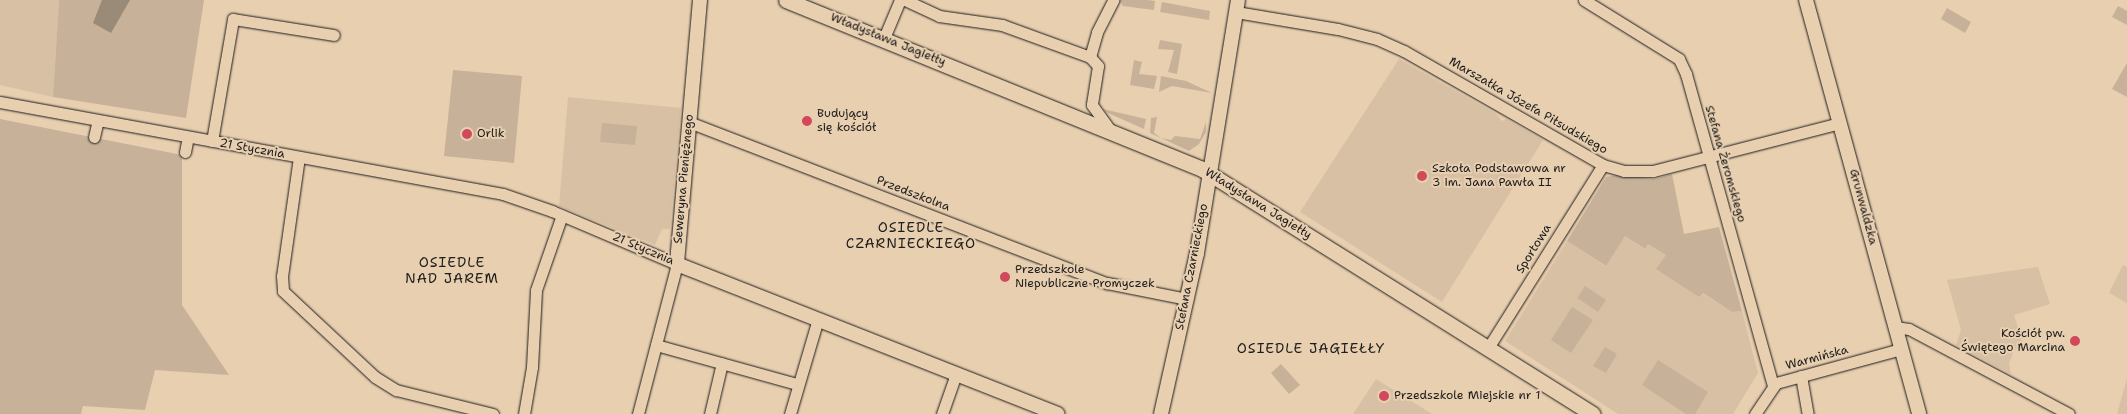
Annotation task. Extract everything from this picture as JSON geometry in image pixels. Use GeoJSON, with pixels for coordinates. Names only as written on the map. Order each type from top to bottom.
{"type":"FeatureCollection","features":[{"type":"Feature","properties":{"kind":"main road","name":"Władysława Jagiełły"},"geometry":{"type":"LineString","coordinates":[[786,0],[884,38],[1210,173],[1592,414]]}},
{"type":"Feature","properties":{"kind":"street","name":"Seweryna Pieniężnego"},"geometry":{"type":"LineString","coordinates":[[638,414],[678,264],[700,0]]}},
{"type":"Feature","properties":{"kind":"street"},"geometry":{"type":"LineString","coordinates":[[884,38],[900,0]]}},
{"type":"Feature","properties":{"kind":"street"},"geometry":{"type":"LineString","coordinates":[[905,0],[939,16],[1002,25],[1090,57],[1098,66],[1092,105],[1112,132]]}},
{"type":"Feature","properties":{"kind":"street"},"geometry":{"type":"LineString","coordinates":[[1090,57],[1097,32],[1113,0]]}},
{"type":"Feature","properties":{"kind":"street","name":"Stefana Żeromskiego"},"geometry":{"type":"LineString","coordinates":[[1584,0],[1678,58],[1773,385]]}},
{"type":"Feature","properties":{"kind":"street","name":"Grunwaldzka"},"geometry":{"type":"LineString","coordinates":[[1806,0],[1919,414]]}},
{"type":"Feature","properties":{"kind":"street","name":"Marszałka Józefa Piłsudskiego"},"geometry":{"type":"LineString","coordinates":[[1237,6],[1377,39],[1404,51],[1603,165],[1624,171],[1653,171],[1840,123]]}},
{"type":"Feature","properties":{"kind":"street","name":"Stefana Czarnieckiego"},"geometry":{"type":"LineString","coordinates":[[1161,414],[1187,299],[1237,6]]}},
{"type":"Feature","properties":{"kind":"street","name":"21 Stycznia"},"geometry":{"type":"LineString","coordinates":[[212,141],[234,19],[334,35]]}},
{"type":"Feature","properties":{"kind":"street","name":"21 Stycznia"},"geometry":{"type":"LineString","coordinates":[[0,102],[486,190],[562,215],[678,264],[1057,414]]}},
{"type":"Feature","properties":{"kind":"street"},"geometry":{"type":"LineString","coordinates":[[94,137],[98,120]]}},
{"type":"Feature","properties":{"kind":"street","name":"Przedszkolna"},"geometry":{"type":"LineString","coordinates":[[689,122],[1107,284],[1187,299]]}},
{"type":"Feature","properties":{"kind":"street"},"geometry":{"type":"LineString","coordinates":[[185,152],[188,137]]}},
{"type":"Feature","properties":{"kind":"street"},"geometry":{"type":"LineString","coordinates":[[298,157],[282,276],[283,291],[375,377],[396,390],[493,414]]}},
{"type":"Feature","properties":{"kind":"street","name":"Sportowa"},"geometry":{"type":"LineString","coordinates":[[1488,348],[1603,165]]}},
{"type":"Feature","properties":{"kind":"street"},"geometry":{"type":"LineString","coordinates":[[524,414],[532,367],[536,290],[562,215]]}},
{"type":"Feature","properties":{"kind":"street"},"geometry":{"type":"LineString","coordinates":[[790,414],[797,384],[818,319]]}},
{"type":"Feature","properties":{"kind":"street"},"geometry":{"type":"LineString","coordinates":[[1895,327],[1909,329],[2069,414]]}},
{"type":"Feature","properties":{"kind":"street"},"geometry":{"type":"LineString","coordinates":[[656,345],[797,384]]}},
{"type":"Feature","properties":{"kind":"street","name":"Warmińska"},"geometry":{"type":"LineString","coordinates":[[1773,385],[1901,349]]}},
{"type":"Feature","properties":{"kind":"street"},"geometry":{"type":"LineString","coordinates":[[710,414],[722,363]]}},
{"type":"Feature","properties":{"kind":"street"},"geometry":{"type":"LineString","coordinates":[[942,414],[956,374]]}},
{"type":"Feature","properties":{"kind":"street"},"geometry":{"type":"LineString","coordinates":[[1801,376],[1808,414]]}},
{"type":"Feature","properties":{"kind":"street"},"geometry":{"type":"LineString","coordinates":[[1755,414],[1773,385]]}},
{"type":"Feature","properties":{"kind":"shaded area"},"geometry":{"type":"Polygon","coordinates":[[[0,0],[59,0],[53,97],[0,85],[0,0]]]}},
{"type":"Feature","properties":{"kind":"shaded area"},"geometry":{"type":"Polygon","coordinates":[[[59,0],[204,0],[186,118],[53,97],[59,0]]]}},
{"type":"Feature","properties":{"kind":"shaded area"},"geometry":{"type":"Polygon","coordinates":[[[102,0],[130,0],[111,33],[93,23],[102,0]]]}},
{"type":"Feature","properties":{"kind":"shaded area"},"geometry":{"type":"Polygon","coordinates":[[[1119,0],[1155,1],[1154,10],[1123,6],[1119,0]]]}},
{"type":"Feature","properties":{"kind":"shaded area"},"geometry":{"type":"Polygon","coordinates":[[[1162,2],[1210,11],[1209,20],[1160,12],[1162,2]]]}},
{"type":"Feature","properties":{"kind":"shaded area"},"geometry":{"type":"Polygon","coordinates":[[[2118,6],[2127,11],[2127,25],[2112,17],[2118,6]]]}},
{"type":"Feature","properties":{"kind":"shaded area"},"geometry":{"type":"Polygon","coordinates":[[[1947,8],[1971,22],[1965,33],[1941,19],[1947,8]]]}},
{"type":"Feature","properties":{"kind":"shaded area"},"geometry":{"type":"Polygon","coordinates":[[[1160,40],[1182,44],[1177,74],[1168,72],[1174,50],[1158,49],[1160,40]]]}},
{"type":"Feature","properties":{"kind":"shaded area","name":"Szkoła Podstawowa nr 3 im. Jana Pawła II"},"geometry":{"type":"Polygon","coordinates":[[[1399,59],[1495,113],[1502,121],[1506,119],[1543,140],[1442,302],[1300,212],[1399,59]]]}},
{"type":"Feature","properties":{"kind":"shaded area"},"geometry":{"type":"Polygon","coordinates":[[[1134,60],[1142,62],[1139,74],[1157,76],[1154,89],[1130,85],[1134,60]]]}},
{"type":"Feature","properties":{"kind":"shaded area"},"geometry":{"type":"Polygon","coordinates":[[[2127,63],[2127,97],[2112,89],[2127,63]]]}},
{"type":"Feature","properties":{"kind":"shaded area"},"geometry":{"type":"Polygon","coordinates":[[[453,70],[522,76],[514,163],[444,156],[453,70]]]}},
{"type":"Feature","properties":{"kind":"shaded area"},"geometry":{"type":"Polygon","coordinates":[[[1161,76],[1186,81],[1212,93],[1172,86],[1159,92],[1161,76]]]}},
{"type":"Feature","properties":{"kind":"shaded area"},"geometry":{"type":"Polygon","coordinates":[[[568,97],[681,108],[670,229],[662,229],[655,245],[559,206],[568,97]]]}},
{"type":"Feature","properties":{"kind":"shaded area"},"geometry":{"type":"Polygon","coordinates":[[[1103,109],[1146,119],[1144,129],[1108,113],[1103,109]]]}},
{"type":"Feature","properties":{"kind":"shaded area"},"geometry":{"type":"Polygon","coordinates":[[[1157,117],[1154,133],[1161,138],[1171,140],[1175,136],[1200,139],[1206,122],[1206,132],[1199,144],[1189,151],[1150,133],[1151,118],[1157,117]]]}},
{"type":"Feature","properties":{"kind":"shaded area"},"geometry":{"type":"Polygon","coordinates":[[[0,119],[182,155],[182,305],[229,375],[155,370],[145,410],[83,406],[81,414],[0,414],[0,119]]]}},
{"type":"Feature","properties":{"kind":"shaded area"},"geometry":{"type":"Polygon","coordinates":[[[602,123],[637,126],[635,145],[600,142],[602,123]]]}},
{"type":"Feature","properties":{"kind":"shaded area"},"geometry":{"type":"Polygon","coordinates":[[[1672,174],[1684,234],[1719,227],[1742,311],[1732,312],[1703,293],[1699,297],[1656,269],[1666,255],[1648,244],[1645,249],[1625,236],[1606,266],[1567,241],[1606,177],[1617,175],[1654,179],[1672,174]]]}},
{"type":"Feature","properties":{"kind":"shaded area"},"geometry":{"type":"Polygon","coordinates":[[[1625,236],[1644,249],[1648,244],[1666,255],[1657,269],[1699,297],[1702,293],[1732,312],[1742,311],[1758,373],[1733,414],[1618,414],[1505,341],[1567,241],[1605,266],[1625,236]]]}},
{"type":"Feature","properties":{"kind":"shaded area"},"geometry":{"type":"Polygon","coordinates":[[[2123,265],[2127,267],[2127,303],[2109,293],[2123,265]]]}},
{"type":"Feature","properties":{"kind":"shaded area"},"geometry":{"type":"Polygon","coordinates":[[[2038,267],[2050,304],[2014,315],[2024,347],[2014,350],[2009,364],[2011,374],[1956,345],[1961,330],[1947,280],[2038,267]]]}},
{"type":"Feature","properties":{"kind":"shaded area"},"geometry":{"type":"Polygon","coordinates":[[[1585,286],[1606,300],[1598,312],[1577,298],[1585,286]]]}},
{"type":"Feature","properties":{"kind":"shaded area"},"geometry":{"type":"Polygon","coordinates":[[[1572,307],[1593,320],[1571,353],[1551,340],[1572,307]]]}},
{"type":"Feature","properties":{"kind":"shaded area"},"geometry":{"type":"Polygon","coordinates":[[[1605,347],[1617,354],[1606,373],[1593,366],[1605,347]]]}},
{"type":"Feature","properties":{"kind":"shaded area"},"geometry":{"type":"Polygon","coordinates":[[[1658,360],[1708,392],[1695,414],[1686,414],[1642,385],[1658,360]]]}},
{"type":"Feature","properties":{"kind":"shaded area"},"geometry":{"type":"Polygon","coordinates":[[[1281,364],[1300,385],[1289,394],[1271,373],[1281,364]]]}},
{"type":"Feature","properties":{"kind":"shaded area"},"geometry":{"type":"Polygon","coordinates":[[[2127,378],[2127,414],[2117,414],[2127,378]]]}},
{"type":"Feature","properties":{"kind":"shaded area","name":"Przedszkole Miejskie nr 1"},"geometry":{"type":"Polygon","coordinates":[[[1376,379],[1432,414],[1353,414],[1376,379]]]}},
{"type":"Feature","properties":{"kind":"place","name":"Budujący się kościół"},"geometry":{"type":"Point","coordinates":[807,121]}},
{"type":"Feature","properties":{"kind":"place","name":"Orlik"},"geometry":{"type":"Point","coordinates":[467,134]}},
{"type":"Feature","properties":{"kind":"place","name":"Szkoła Podstawowa nr 3 im. Jana Pawła II"},"geometry":{"type":"Point","coordinates":[1422,176]}},
{"type":"Feature","properties":{"kind":"place","name":"Przedszkole Niepubliczne Promyczek"},"geometry":{"type":"Point","coordinates":[1005,277]}},
{"type":"Feature","properties":{"kind":"place","name":"Kościół pw. Świętego Marcina"},"geometry":{"type":"Point","coordinates":[2075,341]}},
{"type":"Feature","properties":{"kind":"place","name":"Przedszkole Miejskie nr 1"},"geometry":{"type":"Point","coordinates":[1384,396]}},
{"type":"Feature","properties":{"kind":"district","name":"OSIEDLE CZARNIECKIEGO"},"geometry":{"type":"Point","coordinates":[911,236]}},
{"type":"Feature","properties":{"kind":"district","name":"OSIEDLE NAD JAREM"},"geometry":{"type":"Point","coordinates":[452,270]}},
{"type":"Feature","properties":{"kind":"district","name":"OSIEDLE JAGIEŁŁY"},"geometry":{"type":"Point","coordinates":[1311,348]}}]}
